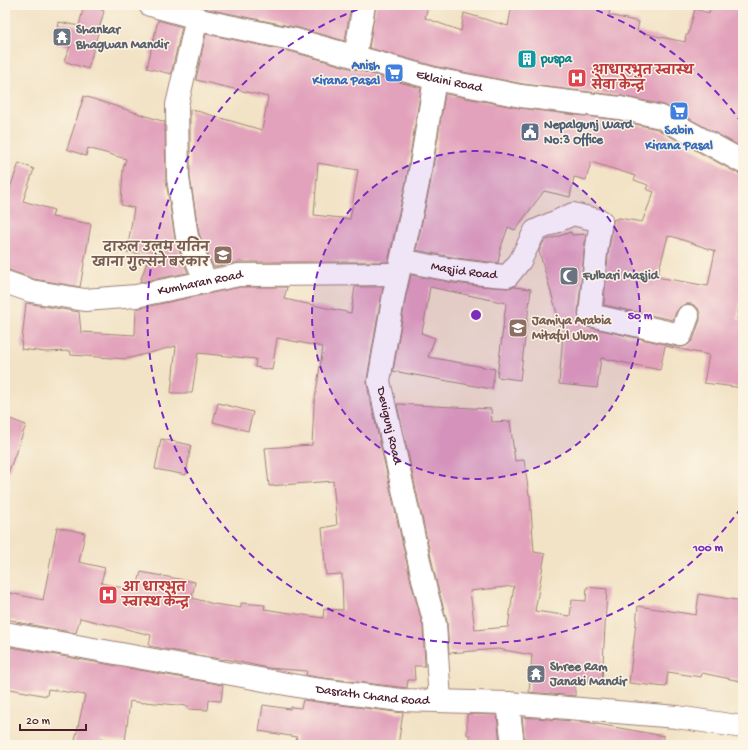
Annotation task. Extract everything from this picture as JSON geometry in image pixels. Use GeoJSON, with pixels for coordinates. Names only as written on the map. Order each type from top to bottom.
{"type":"FeatureCollection","features":[{"type":"Feature","properties":{"kind":"street","name":"Eklaini Road"},"geometry":{"type":"LineString","coordinates":[[150,5],[203,15],[435,79],[521,96],[620,108],[661,117],[743,162]]}},
{"type":"Feature","properties":{"kind":"street"},"geometry":{"type":"LineString","coordinates":[[355,56],[364,5]]}},
{"type":"Feature","properties":{"kind":"street"},"geometry":{"type":"LineString","coordinates":[[203,15],[177,106],[178,178],[187,237],[206,282]]}},
{"type":"Feature","properties":{"kind":"street","name":"Devigunj Road"},"geometry":{"type":"LineString","coordinates":[[435,79],[418,183],[394,294],[379,382],[424,583],[435,624],[440,701]]}},
{"type":"Feature","properties":{"kind":"street","name":"Masjid Road"},"geometry":{"type":"LineString","coordinates":[[400,267],[443,269],[508,276],[520,261],[535,231],[573,214],[601,221],[596,253],[590,315],[681,335],[688,316]]}},
{"type":"Feature","properties":{"kind":"street","name":"Kumharan Road"},"geometry":{"type":"LineString","coordinates":[[5,282],[31,291],[85,300],[136,296],[239,276],[400,267]]}},
{"type":"Feature","properties":{"kind":"street","name":"Dasrath Chand Road"},"geometry":{"type":"LineString","coordinates":[[5,633],[314,689],[400,700],[508,704],[678,717],[743,727]]}},
{"type":"Feature","properties":{"kind":"street"},"geometry":{"type":"LineString","coordinates":[[508,704],[513,745]]}},
{"type":"Feature","properties":{"kind":"building"},"geometry":{"type":"Polygon","coordinates":[[[84,5],[103,5],[101,10],[104,11],[88,69],[64,61],[70,47],[56,44],[59,22],[79,26],[84,5]]]}},
{"type":"Feature","properties":{"kind":"building"},"geometry":{"type":"Polygon","coordinates":[[[197,5],[351,5],[345,41],[299,28],[208,9],[197,5]]]}},
{"type":"Feature","properties":{"kind":"building"},"geometry":{"type":"Polygon","coordinates":[[[376,5],[428,5],[425,18],[461,31],[464,13],[508,26],[512,5],[585,5],[610,8],[609,15],[639,22],[637,31],[685,42],[695,9],[709,13],[711,5],[743,5],[743,148],[664,105],[622,96],[523,84],[438,67],[369,48],[376,5]]]}},
{"type":"Feature","properties":{"kind":"building"},"geometry":{"type":"Polygon","coordinates":[[[158,20],[182,27],[171,74],[147,68],[158,20]]]}},
{"type":"Feature","properties":{"kind":"building"},"geometry":{"type":"Polygon","coordinates":[[[206,34],[293,52],[421,88],[406,181],[388,262],[239,262],[213,267],[199,234],[190,177],[190,109],[262,130],[268,97],[196,80],[206,34]],[[318,163],[314,215],[350,219],[358,170],[318,163]]]}},
{"type":"Feature","properties":{"kind":"building"},"geometry":{"type":"Polygon","coordinates":[[[445,94],[519,108],[618,120],[657,129],[737,173],[743,174],[743,289],[737,319],[743,320],[743,388],[704,383],[709,355],[665,346],[660,370],[601,358],[597,388],[559,384],[563,334],[539,251],[544,241],[571,232],[572,235],[586,234],[578,314],[582,325],[678,347],[684,347],[693,340],[700,320],[700,314],[698,308],[692,304],[686,304],[680,307],[673,320],[604,305],[608,255],[613,220],[619,218],[642,222],[654,192],[646,189],[648,185],[634,180],[636,176],[591,162],[586,180],[574,177],[570,197],[544,191],[515,230],[508,227],[499,253],[498,263],[457,258],[416,250],[430,185],[445,94]],[[668,236],[657,277],[708,286],[715,251],[668,236]]]}},
{"type":"Feature","properties":{"kind":"building"},"geometry":{"type":"Polygon","coordinates":[[[84,96],[165,122],[166,180],[175,239],[188,273],[140,282],[149,256],[127,252],[134,208],[121,205],[123,169],[126,159],[88,148],[86,156],[67,149],[84,96]]]}},
{"type":"Feature","properties":{"kind":"building"},"geometry":{"type":"Polygon","coordinates":[[[19,163],[34,169],[23,201],[54,210],[52,217],[91,224],[80,287],[34,279],[5,270],[5,196],[7,196],[19,163]]]}},
{"type":"Feature","properties":{"kind":"building"},"geometry":{"type":"Polygon","coordinates":[[[411,275],[453,283],[531,289],[520,380],[497,377],[506,303],[430,287],[421,333],[435,338],[428,357],[495,369],[492,389],[393,371],[411,275]]]}},
{"type":"Feature","properties":{"kind":"building"},"geometry":{"type":"Polygon","coordinates":[[[240,287],[287,287],[284,299],[351,313],[355,287],[383,287],[367,383],[370,403],[412,586],[423,626],[425,666],[414,666],[415,680],[408,680],[407,688],[316,677],[306,675],[307,671],[268,668],[149,646],[151,635],[80,618],[76,633],[5,619],[5,592],[43,600],[57,527],[85,533],[79,562],[105,568],[101,583],[136,591],[141,572],[195,582],[192,598],[214,604],[241,608],[241,603],[265,605],[264,609],[323,618],[324,609],[343,610],[342,574],[326,575],[322,528],[337,525],[333,481],[269,486],[265,448],[312,445],[314,405],[323,347],[277,338],[272,370],[255,367],[256,359],[198,353],[192,393],[171,393],[176,346],[126,359],[71,355],[70,351],[45,352],[21,349],[26,303],[79,312],[81,332],[135,335],[136,309],[240,287]]]}},
{"type":"Feature","properties":{"kind":"building"},"geometry":{"type":"Polygon","coordinates":[[[218,403],[253,412],[248,431],[213,422],[218,403]]]}},
{"type":"Feature","properties":{"kind":"building"},"geometry":{"type":"Polygon","coordinates":[[[397,404],[491,409],[492,422],[510,421],[515,461],[524,460],[530,495],[534,552],[545,554],[535,611],[570,616],[572,600],[586,601],[587,587],[607,589],[602,682],[575,680],[575,696],[529,692],[532,655],[498,649],[449,653],[447,621],[436,580],[397,404]],[[514,586],[470,591],[475,630],[508,627],[514,586]]]}},
{"type":"Feature","properties":{"kind":"building"},"geometry":{"type":"Polygon","coordinates":[[[5,417],[26,425],[7,476],[5,476],[5,417]]]}},
{"type":"Feature","properties":{"kind":"building"},"geometry":{"type":"Polygon","coordinates":[[[161,439],[191,445],[186,475],[155,469],[161,439]]]}},
{"type":"Feature","properties":{"kind":"building"},"geometry":{"type":"Polygon","coordinates":[[[699,594],[743,601],[743,664],[740,681],[702,673],[701,677],[668,672],[666,687],[629,683],[638,606],[696,615],[699,594]]]}},
{"type":"Feature","properties":{"kind":"building"},"geometry":{"type":"Polygon","coordinates":[[[11,647],[223,685],[221,701],[209,700],[208,710],[187,709],[188,706],[130,701],[125,742],[101,739],[100,745],[74,745],[85,695],[48,689],[47,696],[5,688],[11,647]]]}},
{"type":"Feature","properties":{"kind":"building"},"geometry":{"type":"Polygon","coordinates":[[[303,700],[403,713],[398,745],[295,745],[297,737],[259,731],[263,705],[290,709],[291,707],[301,708],[303,700]]]}},
{"type":"Feature","properties":{"kind":"building"},"geometry":{"type":"Polygon","coordinates":[[[467,714],[497,715],[500,745],[470,745],[470,735],[467,735],[467,714]]]}},
{"type":"Feature","properties":{"kind":"building"},"geometry":{"type":"Polygon","coordinates":[[[522,717],[586,722],[664,736],[663,745],[525,745],[522,717]]]}},
{"type":"Feature","properties":{"kind":"place","name":"Shankar Bhagwan Mandir"},"geometry":{"type":"Point","coordinates":[62,37]}},
{"type":"Feature","properties":{"kind":"place","name":"puspa"},"geometry":{"type":"Point","coordinates":[527,59]}},
{"type":"Feature","properties":{"kind":"place","name":"Anish Kirana Pasal"},"geometry":{"type":"Point","coordinates":[394,73]}},
{"type":"Feature","properties":{"kind":"place","name":"आधारभुत स्वास्थ सेवा केन्द्र"},"geometry":{"type":"Point","coordinates":[577,78]}},
{"type":"Feature","properties":{"kind":"place","name":"Sabin Kirana Pasal"},"geometry":{"type":"Point","coordinates":[679,111]}},
{"type":"Feature","properties":{"kind":"place","name":"Nepalgunj Ward No:3 Office"},"geometry":{"type":"Point","coordinates":[530,132]}},
{"type":"Feature","properties":{"kind":"place","name":"दारुल उलुम यतिन खाना गुल्सने बरकार"},"geometry":{"type":"Point","coordinates":[223,255]}},
{"type":"Feature","properties":{"kind":"place","name":"Fulbari Masjid"},"geometry":{"type":"Point","coordinates":[569,276]}},
{"type":"Feature","properties":{"kind":"place","name":"Jamiya Arabia Mitaful Ulum"},"geometry":{"type":"Point","coordinates":[518,328]}},
{"type":"Feature","properties":{"kind":"place","name":"आ धारभुत स्वास्थ केन्द्र"},"geometry":{"type":"Point","coordinates":[108,595]}},
{"type":"Feature","properties":{"kind":"place","name":"Shree Ram Janaki Mandir"},"geometry":{"type":"Point","coordinates":[536,674]}}]}
